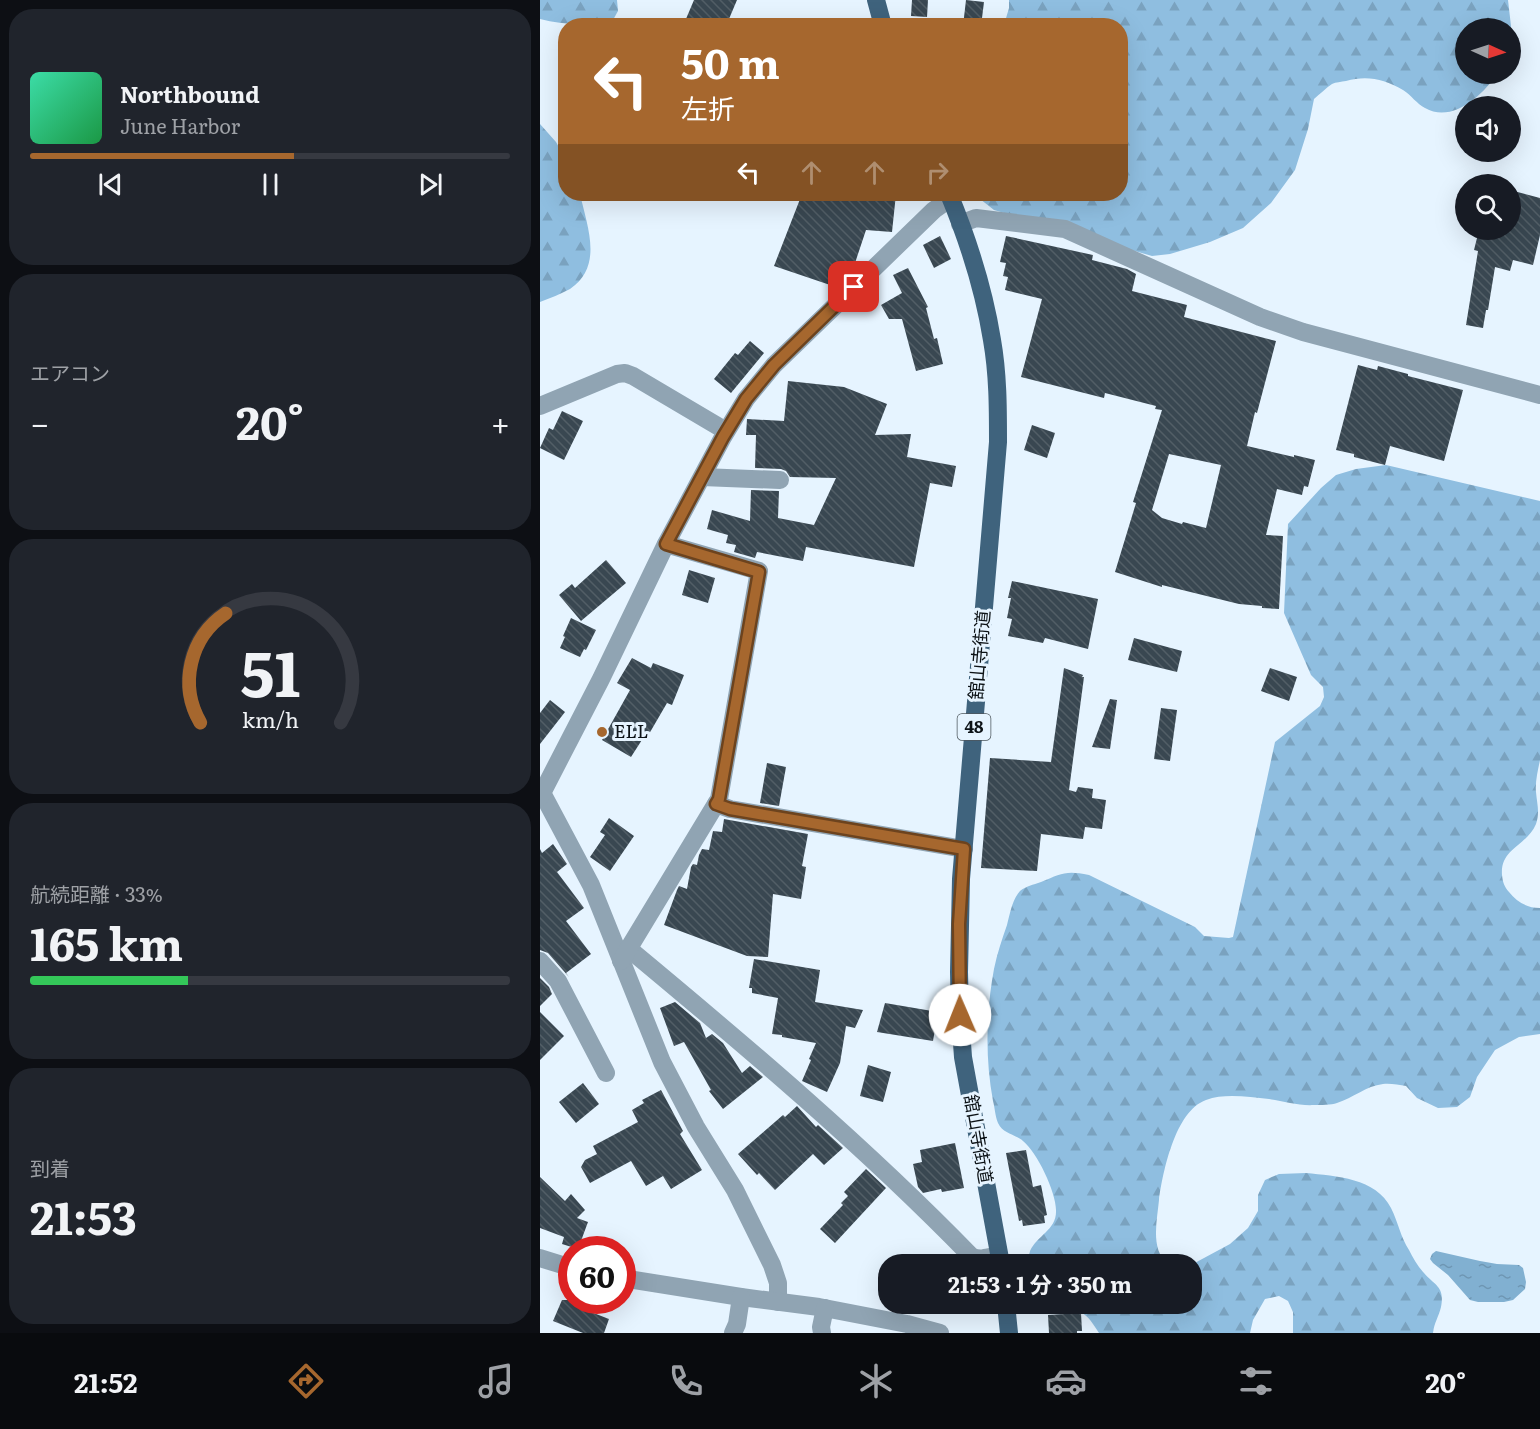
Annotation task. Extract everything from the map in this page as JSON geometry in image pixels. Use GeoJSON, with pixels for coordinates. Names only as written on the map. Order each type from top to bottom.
{"type":"FeatureCollection","features":[{"type":"Feature","properties":{"kind":"main road"},"geometry":{"type":"LineString","coordinates":[[876,0],[881,18]]}},
{"type":"Feature","properties":{"kind":"main road","name":"舘山寺街道"},"geometry":{"type":"LineString","coordinates":[[952,201],[978,275],[986,308],[992,341],[998,408],[998,442],[959,924],[963,1057],[999,1254]]}},
{"type":"Feature","properties":{"kind":"main road"},"geometry":{"type":"LineString","coordinates":[[1007,1314],[1009,1333]]}},
{"type":"Feature","properties":{"kind":"street"},"geometry":{"type":"LineString","coordinates":[[778,1302],[778,1283],[772,1265],[735,1190],[696,1127],[662,1062],[625,955],[591,885],[541,793],[601,679],[666,544],[726,431],[746,399],[774,365],[944,201]]}},
{"type":"Feature","properties":{"kind":"street"},"geometry":{"type":"LineString","coordinates":[[960,224],[976,218],[1065,230],[1282,326],[1540,395]]}},
{"type":"Feature","properties":{"kind":"street"},"geometry":{"type":"LineString","coordinates":[[540,406],[617,374],[625,373],[726,431]]}},
{"type":"Feature","properties":{"kind":"street"},"geometry":{"type":"LineString","coordinates":[[702,477],[780,480]]}},
{"type":"Feature","properties":{"kind":"street"},"geometry":{"type":"LineString","coordinates":[[625,955],[719,799],[759,572],[666,544]]}},
{"type":"Feature","properties":{"kind":"street"},"geometry":{"type":"LineString","coordinates":[[716,804],[730,809],[964,849]]}},
{"type":"Feature","properties":{"kind":"street"},"geometry":{"type":"LineString","coordinates":[[625,955],[739,1040],[850,1139],[938,1222],[968,1254]]}},
{"type":"Feature","properties":{"kind":"street"},"geometry":{"type":"LineString","coordinates":[[540,961],[558,981],[606,1073]]}},
{"type":"Feature","properties":{"kind":"street"},"geometry":{"type":"LineString","coordinates":[[540,1258],[558,1264]]}},
{"type":"Feature","properties":{"kind":"street"},"geometry":{"type":"LineString","coordinates":[[636,1280],[825,1308],[940,1333]]}},
{"type":"Feature","properties":{"kind":"street"},"geometry":{"type":"LineString","coordinates":[[733,1333],[737,1324],[741,1297]]}},
{"type":"Feature","properties":{"kind":"street"},"geometry":{"type":"LineString","coordinates":[[822,1333],[825,1308]]}},
{"type":"Feature","properties":{"kind":"green space"},"geometry":{"type":"Polygon","coordinates":[[[540,0],[617,0],[618,11],[614,18],[558,18],[558,23],[540,19],[540,0]]]}},
{"type":"Feature","properties":{"kind":"green space"},"geometry":{"type":"Polygon","coordinates":[[[1009,0],[1508,0],[1510,18],[1455,18],[1455,84],[1489,84],[1477,96],[1455,96],[1455,110],[1435,112],[1422,106],[1403,90],[1375,79],[1361,78],[1332,84],[1314,99],[1308,129],[1295,170],[1271,203],[1243,228],[1210,242],[1170,254],[1152,256],[994,210],[983,201],[1128,201],[1128,18],[1006,18],[1009,0]]]}},
{"type":"Feature","properties":{"kind":"green space"},"geometry":{"type":"Polygon","coordinates":[[[540,124],[558,146],[558,201],[582,201],[589,232],[590,257],[587,269],[570,289],[540,302],[540,124]]]}},
{"type":"Feature","properties":{"kind":"green space"},"geometry":{"type":"Polygon","coordinates":[[[1386,465],[1540,501],[1540,760],[1536,788],[1538,816],[1532,831],[1505,859],[1502,875],[1505,886],[1515,899],[1527,906],[1540,908],[1540,1034],[1519,1037],[1495,1050],[1477,1077],[1470,1097],[1457,1107],[1438,1108],[1417,1098],[1406,1086],[1389,1084],[1371,1087],[1343,1101],[1329,1105],[1303,1105],[1237,1096],[1206,1100],[1195,1106],[1186,1116],[1167,1159],[1156,1226],[1160,1254],[1030,1254],[1033,1245],[1053,1223],[1055,1202],[1049,1183],[1034,1154],[1023,1141],[1000,1127],[998,1123],[990,1085],[988,1052],[989,1002],[994,969],[1015,899],[1025,888],[1064,874],[1089,875],[1195,927],[1204,936],[1233,937],[1275,742],[1320,706],[1324,697],[1323,687],[1311,675],[1284,613],[1288,524],[1336,475],[1356,469],[1386,465]]]}},
{"type":"Feature","properties":{"kind":"green space"},"geometry":{"type":"Polygon","coordinates":[[[1306,1173],[1342,1177],[1376,1190],[1384,1198],[1416,1262],[1442,1295],[1433,1333],[1293,1333],[1293,1312],[1288,1301],[1279,1296],[1265,1299],[1253,1320],[1250,1333],[1099,1333],[1084,1314],[1202,1314],[1202,1259],[1230,1244],[1248,1228],[1258,1211],[1258,1195],[1265,1180],[1279,1174],[1306,1173]]]}},
{"type":"Feature","properties":{"kind":"water"},"geometry":{"type":"Polygon","coordinates":[[[1436,1251],[1497,1264],[1519,1265],[1523,1268],[1525,1289],[1513,1300],[1504,1302],[1470,1300],[1430,1259],[1436,1251]]]}},
{"type":"Feature","properties":{"kind":"building"},"geometry":{"type":"Polygon","coordinates":[[[694,0],[737,0],[729,18],[686,18],[694,0]]]}},
{"type":"Feature","properties":{"kind":"building"},"geometry":{"type":"Polygon","coordinates":[[[912,0],[928,0],[927,17],[911,16],[912,0]]]}},
{"type":"Feature","properties":{"kind":"building"},"geometry":{"type":"Polygon","coordinates":[[[966,0],[984,2],[982,18],[964,18],[966,0]]]}},
{"type":"Feature","properties":{"kind":"building"},"geometry":{"type":"Polygon","coordinates":[[[1521,193],[1540,198],[1540,235],[1533,265],[1513,260],[1510,271],[1495,267],[1483,328],[1466,325],[1478,251],[1474,250],[1476,240],[1521,240],[1521,193]]]}},
{"type":"Feature","properties":{"kind":"building"},"geometry":{"type":"Polygon","coordinates":[[[799,201],[895,201],[892,232],[866,230],[852,272],[842,268],[836,287],[774,266],[799,201]]]}},
{"type":"Feature","properties":{"kind":"building"},"geometry":{"type":"Polygon","coordinates":[[[940,236],[951,259],[934,268],[923,245],[940,236]]]}},
{"type":"Feature","properties":{"kind":"building"},"geometry":{"type":"Polygon","coordinates":[[[1006,236],[1093,255],[1092,260],[1127,269],[1136,274],[1132,291],[1187,305],[1184,317],[1276,341],[1247,446],[1315,460],[1308,487],[1304,486],[1302,495],[1277,489],[1266,535],[1283,536],[1279,609],[1239,604],[1162,585],[1162,587],[1115,572],[1136,503],[1133,502],[1162,410],[1155,409],[1156,406],[1105,393],[1104,398],[1021,377],[1042,299],[1005,290],[1008,277],[1003,276],[1006,263],[1000,262],[1006,236]],[[1169,454],[1152,510],[1162,518],[1206,528],[1221,465],[1169,454]]]}},
{"type":"Feature","properties":{"kind":"building"},"geometry":{"type":"Polygon","coordinates":[[[908,268],[928,307],[926,308],[934,339],[937,338],[943,364],[916,371],[902,319],[889,319],[881,305],[902,293],[893,275],[908,268]]]}},
{"type":"Feature","properties":{"kind":"building"},"geometry":{"type":"Polygon","coordinates":[[[750,341],[764,353],[731,393],[714,379],[735,353],[738,355],[750,341]]]}},
{"type":"Feature","properties":{"kind":"building"},"geometry":{"type":"Polygon","coordinates":[[[1358,365],[1377,370],[1378,366],[1463,390],[1444,461],[1390,446],[1385,465],[1336,450],[1358,365]]]}},
{"type":"Feature","properties":{"kind":"building"},"geometry":{"type":"Polygon","coordinates":[[[788,381],[844,387],[887,404],[875,435],[911,434],[907,457],[956,466],[952,487],[930,483],[914,567],[806,547],[803,561],[757,552],[755,558],[734,552],[736,545],[726,543],[728,535],[707,529],[712,510],[750,521],[751,490],[779,491],[778,518],[814,525],[836,478],[790,477],[786,471],[781,469],[755,468],[756,435],[746,435],[747,419],[784,421],[788,381]]]}},
{"type":"Feature","properties":{"kind":"building"},"geometry":{"type":"Polygon","coordinates":[[[562,411],[583,421],[564,460],[540,448],[549,428],[553,430],[562,411]]]}},
{"type":"Feature","properties":{"kind":"building"},"geometry":{"type":"Polygon","coordinates":[[[1032,425],[1055,433],[1047,458],[1024,450],[1032,425]]]}},
{"type":"Feature","properties":{"kind":"building"},"geometry":{"type":"Polygon","coordinates":[[[606,560],[626,583],[581,621],[559,595],[572,584],[575,588],[606,560]]]}},
{"type":"Feature","properties":{"kind":"building"},"geometry":{"type":"Polygon","coordinates":[[[689,570],[715,578],[708,603],[682,595],[689,570]]]}},
{"type":"Feature","properties":{"kind":"building"},"geometry":{"type":"Polygon","coordinates":[[[1012,581],[1098,599],[1088,649],[1045,638],[1043,643],[1008,636],[1012,619],[1007,618],[1011,598],[1008,598],[1012,581]]]}},
{"type":"Feature","properties":{"kind":"building"},"geometry":{"type":"Polygon","coordinates":[[[571,618],[596,630],[580,657],[560,648],[571,618]]]}},
{"type":"Feature","properties":{"kind":"building"},"geometry":{"type":"Polygon","coordinates":[[[1134,638],[1182,651],[1177,672],[1128,660],[1134,638]]]}},
{"type":"Feature","properties":{"kind":"building"},"geometry":{"type":"Polygon","coordinates":[[[632,658],[651,668],[653,663],[684,675],[672,705],[667,703],[649,734],[647,732],[631,757],[602,740],[630,690],[617,683],[632,658]]]}},
{"type":"Feature","properties":{"kind":"building"},"geometry":{"type":"Polygon","coordinates":[[[1064,668],[1084,677],[1069,790],[1076,792],[1078,787],[1093,789],[1092,798],[1106,800],[1102,829],[1085,827],[1083,839],[1041,834],[1037,871],[981,868],[990,758],[1051,762],[1064,668]]]}},
{"type":"Feature","properties":{"kind":"building"},"geometry":{"type":"Polygon","coordinates":[[[1270,668],[1297,677],[1289,701],[1261,691],[1270,668]]]}},
{"type":"Feature","properties":{"kind":"building"},"geometry":{"type":"Polygon","coordinates":[[[1110,699],[1117,700],[1110,749],[1092,747],[1110,699]]]}},
{"type":"Feature","properties":{"kind":"building"},"geometry":{"type":"Polygon","coordinates":[[[550,700],[565,712],[540,744],[540,713],[550,700]]]}},
{"type":"Feature","properties":{"kind":"building"},"geometry":{"type":"Polygon","coordinates":[[[1161,708],[1177,710],[1170,761],[1154,759],[1161,708]]]}},
{"type":"Feature","properties":{"kind":"building"},"geometry":{"type":"Polygon","coordinates":[[[767,763],[786,767],[779,806],[760,803],[767,763]]]}},
{"type":"Feature","properties":{"kind":"building"},"geometry":{"type":"Polygon","coordinates":[[[609,818],[634,836],[610,871],[590,857],[605,835],[600,832],[609,818]]]}},
{"type":"Feature","properties":{"kind":"building"},"geometry":{"type":"Polygon","coordinates":[[[724,819],[808,834],[802,866],[806,867],[801,899],[773,894],[768,957],[747,956],[664,925],[679,886],[687,889],[691,867],[693,864],[697,865],[702,849],[709,850],[713,831],[722,832],[724,819]]]}},
{"type":"Feature","properties":{"kind":"building"},"geometry":{"type":"Polygon","coordinates":[[[553,844],[567,864],[557,872],[584,908],[566,921],[591,954],[566,973],[569,977],[548,953],[540,950],[540,849],[542,853],[553,844]]]}},
{"type":"Feature","properties":{"kind":"building"},"geometry":{"type":"Polygon","coordinates":[[[754,959],[820,970],[815,1002],[863,1010],[855,1028],[846,1026],[840,1063],[827,1092],[802,1081],[816,1043],[772,1034],[778,998],[752,993],[752,988],[749,988],[754,959]]]}},
{"type":"Feature","properties":{"kind":"building"},"geometry":{"type":"Polygon","coordinates":[[[540,978],[552,994],[540,1006],[540,978]]]}},
{"type":"Feature","properties":{"kind":"building"},"geometry":{"type":"Polygon","coordinates":[[[675,1002],[700,1023],[706,1038],[712,1034],[723,1043],[742,1073],[750,1066],[763,1077],[723,1109],[709,1091],[711,1090],[684,1042],[674,1046],[660,1008],[675,1002]]]}},
{"type":"Feature","properties":{"kind":"building"},"geometry":{"type":"Polygon","coordinates":[[[885,1003],[938,1012],[933,1041],[877,1032],[885,1003]]]}},
{"type":"Feature","properties":{"kind":"building"},"geometry":{"type":"Polygon","coordinates":[[[540,1012],[564,1036],[540,1060],[540,1012]]]}},
{"type":"Feature","properties":{"kind":"building"},"geometry":{"type":"Polygon","coordinates":[[[868,1065],[891,1072],[883,1102],[860,1096],[868,1065]]]}},
{"type":"Feature","properties":{"kind":"building"},"geometry":{"type":"Polygon","coordinates":[[[583,1083],[599,1104],[576,1123],[559,1102],[583,1083]]]}},
{"type":"Feature","properties":{"kind":"building"},"geometry":{"type":"Polygon","coordinates":[[[661,1090],[683,1131],[680,1134],[702,1170],[671,1189],[663,1176],[646,1186],[631,1161],[590,1183],[581,1167],[585,1160],[597,1154],[593,1146],[638,1122],[632,1110],[644,1103],[642,1100],[661,1090]]]}},
{"type":"Feature","properties":{"kind":"building"},"geometry":{"type":"Polygon","coordinates":[[[797,1106],[816,1127],[818,1125],[843,1148],[824,1165],[813,1154],[775,1190],[759,1173],[757,1175],[738,1154],[783,1115],[785,1117],[797,1106]]]}},
{"type":"Feature","properties":{"kind":"building"},"geometry":{"type":"Polygon","coordinates":[[[955,1143],[964,1188],[923,1193],[918,1187],[913,1164],[922,1162],[920,1150],[955,1143]]]}},
{"type":"Feature","properties":{"kind":"building"},"geometry":{"type":"Polygon","coordinates":[[[1026,1150],[1033,1187],[1041,1185],[1047,1215],[1044,1216],[1045,1223],[1023,1226],[1022,1220],[1019,1221],[1006,1153],[1026,1150]]]}},
{"type":"Feature","properties":{"kind":"building"},"geometry":{"type":"Polygon","coordinates":[[[866,1169],[886,1188],[835,1243],[820,1229],[843,1205],[841,1203],[848,1196],[844,1192],[866,1169]]]}},
{"type":"Feature","properties":{"kind":"building"},"geometry":{"type":"Polygon","coordinates":[[[540,1177],[565,1201],[571,1194],[585,1210],[577,1218],[588,1222],[583,1236],[561,1236],[540,1228],[540,1177]]]}},
{"type":"Feature","properties":{"kind":"building"},"geometry":{"type":"Polygon","coordinates":[[[558,1309],[558,1314],[596,1314],[609,1319],[604,1333],[583,1333],[553,1321],[558,1309]]]}},
{"type":"Feature","properties":{"kind":"building"},"geometry":{"type":"Polygon","coordinates":[[[1081,1314],[1082,1331],[1049,1333],[1048,1315],[1081,1314]]]}},
{"type":"Feature","properties":{"kind":"place","name":"ELL"},"geometry":{"type":"Point","coordinates":[602,732]}},
{"type":"Feature","properties":{"kind":"route"},"geometry":{"type":"LineString","coordinates":[[854,287],[774,365],[746,399],[666,544],[759,572],[719,799],[716,804],[730,809],[964,849],[959,924],[960,1015]]}}]}
